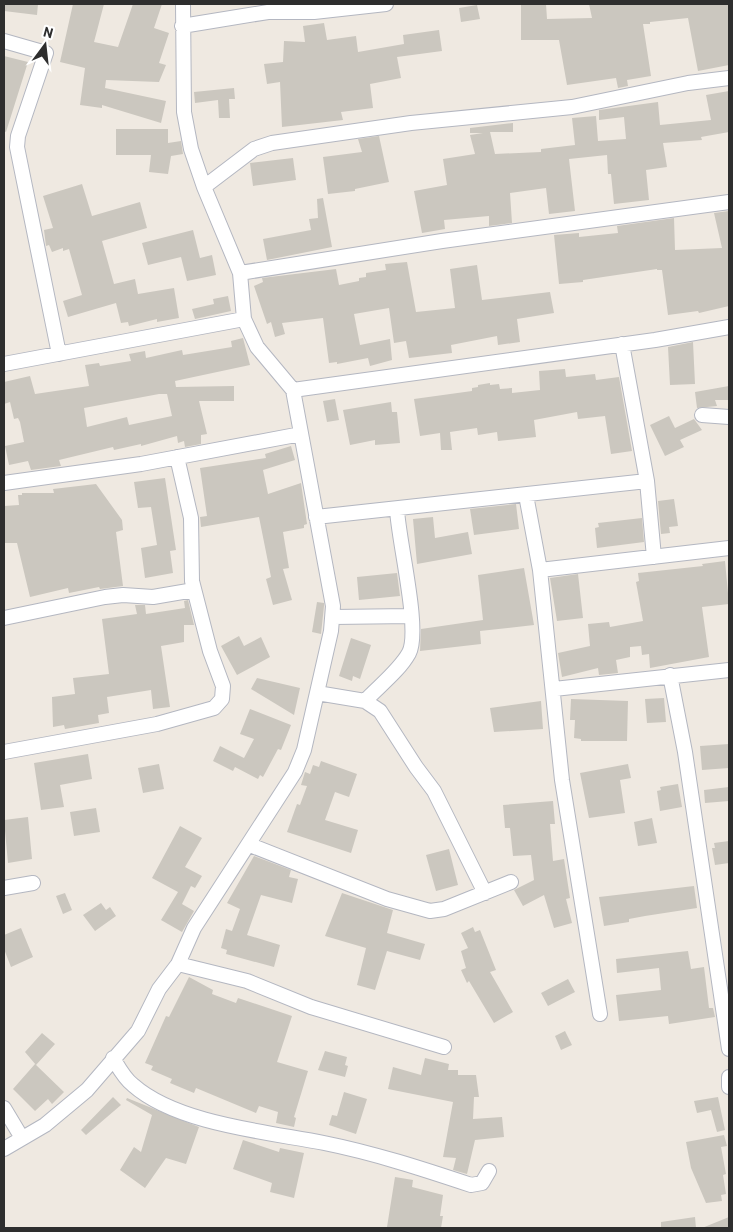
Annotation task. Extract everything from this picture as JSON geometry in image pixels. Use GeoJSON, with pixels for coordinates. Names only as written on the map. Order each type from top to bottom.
{"type":"FeatureCollection","features":[{"type":"Feature","properties":{"kind":"street"},"geometry":{"type":"LineString","coordinates":[[4,1149],[45,1125],[87,1090],[143,1025],[159,989],[178,964],[194,928],[250,845],[277,798],[296,772],[304,750],[333,617],[293,390],[257,347],[244,319],[240,273],[204,187],[191,149],[184,112],[183,4]]}},
{"type":"Feature","properties":{"kind":"street"},"geometry":{"type":"LineString","coordinates":[[182,26],[268,12],[314,12],[386,4]]}},
{"type":"Feature","properties":{"kind":"street"},"geometry":{"type":"LineString","coordinates":[[4,41],[46,53],[18,136],[18,148],[59,354]]}},
{"type":"Feature","properties":{"kind":"street"},"geometry":{"type":"LineString","coordinates":[[204,187],[254,149],[272,143],[411,123],[572,107],[688,84],[729,78]]}},
{"type":"Feature","properties":{"kind":"street"},"geometry":{"type":"LineString","coordinates":[[240,273],[442,241],[729,202]]}},
{"type":"Feature","properties":{"kind":"street"},"geometry":{"type":"LineString","coordinates":[[4,364],[244,319]]}},
{"type":"Feature","properties":{"kind":"street"},"geometry":{"type":"LineString","coordinates":[[293,390],[622,344],[729,327]]}},
{"type":"Feature","properties":{"kind":"street"},"geometry":{"type":"LineString","coordinates":[[622,344],[646,481],[654,557]]}},
{"type":"Feature","properties":{"kind":"street"},"geometry":{"type":"LineString","coordinates":[[702,414],[729,417]]}},
{"type":"Feature","properties":{"kind":"street"},"geometry":{"type":"LineString","coordinates":[[4,483],[177,457],[301,434]]}},
{"type":"Feature","properties":{"kind":"street"},"geometry":{"type":"LineString","coordinates":[[4,752],[157,724],[214,708],[224,695],[223,686],[210,651],[192,581],[191,518],[177,457]]}},
{"type":"Feature","properties":{"kind":"street"},"geometry":{"type":"LineString","coordinates":[[316,517],[646,481]]}},
{"type":"Feature","properties":{"kind":"street"},"geometry":{"type":"LineString","coordinates":[[526,495],[540,570],[554,689],[562,780],[600,1014]]}},
{"type":"Feature","properties":{"kind":"street"},"geometry":{"type":"LineString","coordinates":[[365,701],[409,652],[412,643],[411,616],[397,509]]}},
{"type":"Feature","properties":{"kind":"street"},"geometry":{"type":"LineString","coordinates":[[540,570],[729,548]]}},
{"type":"Feature","properties":{"kind":"street"},"geometry":{"type":"LineString","coordinates":[[4,618],[105,597],[123,595],[153,597],[194,590]]}},
{"type":"Feature","properties":{"kind":"street"},"geometry":{"type":"LineString","coordinates":[[333,617],[411,616]]}},
{"type":"Feature","properties":{"kind":"street"},"geometry":{"type":"LineString","coordinates":[[554,689],[729,670]]}},
{"type":"Feature","properties":{"kind":"street"},"geometry":{"type":"LineString","coordinates":[[670,675],[685,752],[729,1049]]}},
{"type":"Feature","properties":{"kind":"street"},"geometry":{"type":"LineString","coordinates":[[317,693],[365,701],[384,715],[416,767],[434,791],[485,893]]}},
{"type":"Feature","properties":{"kind":"street"},"geometry":{"type":"LineString","coordinates":[[250,845],[417,909],[438,911],[511,882]]}},
{"type":"Feature","properties":{"kind":"street"},"geometry":{"type":"LineString","coordinates":[[4,888],[33,883]]}},
{"type":"Feature","properties":{"kind":"street"},"geometry":{"type":"LineString","coordinates":[[178,964],[247,981],[311,1007],[444,1047]]}},
{"type":"Feature","properties":{"kind":"street"},"geometry":{"type":"LineString","coordinates":[[114,1058],[123,1075],[146,1095],[163,1104],[204,1118],[245,1130],[325,1143],[392,1160],[470,1185],[482,1184],[489,1171]]}},
{"type":"Feature","properties":{"kind":"street"},"geometry":{"type":"LineString","coordinates":[[729,1077],[729,1087]]}},
{"type":"Feature","properties":{"kind":"street"},"geometry":{"type":"LineString","coordinates":[[4,1108],[22,1138]]}},
{"type":"Feature","properties":{"kind":"building"},"geometry":{"type":"Polygon","coordinates":[[[4,4],[38,4],[37,15],[4,11],[4,4]]]}},
{"type":"Feature","properties":{"kind":"building"},"geometry":{"type":"Polygon","coordinates":[[[73,4],[104,4],[94,42],[118,47],[133,4],[162,4],[154,28],[169,33],[159,63],[166,65],[159,82],[106,80],[105,88],[166,101],[161,123],[102,105],[102,108],[80,105],[85,68],[60,62],[73,4]]]}},
{"type":"Feature","properties":{"kind":"building"},"geometry":{"type":"Polygon","coordinates":[[[521,4],[546,4],[547,19],[592,18],[589,4],[729,4],[729,65],[698,71],[688,18],[650,22],[650,24],[643,24],[651,76],[627,80],[628,86],[618,88],[616,78],[567,85],[559,40],[521,40],[521,4]]]}},
{"type":"Feature","properties":{"kind":"building"},"geometry":{"type":"Polygon","coordinates":[[[477,5],[480,19],[461,22],[459,8],[477,5]]]}},
{"type":"Feature","properties":{"kind":"building"},"geometry":{"type":"Polygon","coordinates":[[[324,23],[327,40],[356,36],[358,52],[404,44],[403,35],[439,30],[442,51],[397,57],[401,78],[370,84],[373,108],[341,112],[343,120],[282,127],[280,82],[267,84],[264,64],[283,62],[284,41],[305,42],[303,26],[324,23]]]}},
{"type":"Feature","properties":{"kind":"building"},"geometry":{"type":"Polygon","coordinates":[[[4,56],[28,62],[6,132],[4,131],[4,56]]]}},
{"type":"Feature","properties":{"kind":"building"},"geometry":{"type":"Polygon","coordinates":[[[234,88],[235,99],[229,99],[230,118],[219,118],[218,100],[195,103],[194,92],[234,88]]]}},
{"type":"Feature","properties":{"kind":"building"},"geometry":{"type":"Polygon","coordinates":[[[729,91],[729,132],[701,137],[702,140],[663,143],[667,167],[646,170],[649,200],[614,204],[611,174],[608,174],[607,155],[569,159],[575,211],[549,214],[546,188],[510,193],[512,223],[489,226],[489,216],[444,220],[445,229],[422,233],[414,191],[447,185],[443,159],[475,154],[470,135],[483,133],[470,133],[470,128],[513,123],[513,132],[490,132],[495,154],[541,152],[541,149],[575,145],[572,118],[596,116],[598,141],[626,139],[624,117],[599,120],[599,110],[658,102],[660,125],[711,120],[706,95],[729,91]]]}},
{"type":"Feature","properties":{"kind":"building"},"geometry":{"type":"Polygon","coordinates":[[[116,129],[168,129],[168,143],[181,141],[183,154],[171,156],[168,174],[149,172],[151,155],[116,155],[116,129]]]}},
{"type":"Feature","properties":{"kind":"building"},"geometry":{"type":"Polygon","coordinates":[[[379,136],[389,182],[355,189],[355,191],[328,194],[323,157],[362,152],[358,139],[379,136]]]}},
{"type":"Feature","properties":{"kind":"building"},"geometry":{"type":"Polygon","coordinates":[[[293,158],[296,180],[253,186],[250,163],[293,158]]]}},
{"type":"Feature","properties":{"kind":"building"},"geometry":{"type":"Polygon","coordinates":[[[82,184],[92,216],[140,202],[147,228],[102,241],[114,284],[135,279],[138,294],[174,288],[179,318],[157,322],[157,319],[129,326],[128,322],[121,323],[116,303],[68,317],[63,301],[82,295],[69,249],[63,251],[63,248],[52,252],[49,245],[46,246],[44,230],[53,228],[43,196],[82,184]]]}},
{"type":"Feature","properties":{"kind":"building"},"geometry":{"type":"Polygon","coordinates":[[[323,198],[332,247],[267,260],[263,239],[311,230],[309,219],[318,218],[317,199],[323,198]]]}},
{"type":"Feature","properties":{"kind":"building"},"geometry":{"type":"Polygon","coordinates":[[[729,211],[729,306],[699,313],[698,311],[668,315],[662,270],[657,269],[583,280],[583,282],[559,284],[554,235],[579,233],[579,237],[618,233],[617,226],[674,218],[675,250],[722,248],[714,213],[729,211]]]}},
{"type":"Feature","properties":{"kind":"building"},"geometry":{"type":"Polygon","coordinates":[[[193,230],[200,258],[212,255],[216,275],[187,281],[181,257],[148,265],[142,243],[193,230]]]}},
{"type":"Feature","properties":{"kind":"building"},"geometry":{"type":"Polygon","coordinates":[[[407,262],[416,312],[455,308],[450,269],[477,265],[482,300],[550,292],[554,313],[517,319],[520,342],[498,345],[497,336],[451,345],[452,353],[409,358],[406,341],[394,343],[389,308],[354,314],[360,345],[390,339],[392,360],[370,366],[368,358],[337,364],[337,362],[329,363],[323,318],[282,323],[285,334],[275,337],[271,322],[267,324],[254,286],[263,282],[262,278],[336,269],[339,285],[359,281],[359,278],[366,277],[366,273],[386,270],[385,264],[407,262]]]}},
{"type":"Feature","properties":{"kind":"building"},"geometry":{"type":"Polygon","coordinates":[[[228,296],[231,311],[195,319],[192,309],[214,304],[213,299],[228,296]]]}},
{"type":"Feature","properties":{"kind":"building"},"geometry":{"type":"Polygon","coordinates":[[[243,338],[250,365],[175,381],[176,387],[234,386],[234,401],[199,401],[207,434],[201,435],[201,444],[185,447],[184,441],[178,443],[177,436],[141,446],[141,444],[114,450],[113,447],[59,460],[61,466],[31,470],[28,461],[9,465],[5,446],[24,442],[20,422],[18,418],[14,419],[10,402],[4,404],[4,382],[30,376],[35,394],[89,386],[85,365],[99,363],[100,366],[131,361],[129,354],[145,351],[146,358],[182,350],[183,355],[232,347],[231,341],[243,338]],[[167,394],[84,408],[87,427],[127,417],[129,425],[172,416],[167,394]]]}},
{"type":"Feature","properties":{"kind":"building"},"geometry":{"type":"Polygon","coordinates":[[[693,342],[695,384],[670,385],[668,347],[693,342]]]}},
{"type":"Feature","properties":{"kind":"building"},"geometry":{"type":"Polygon","coordinates":[[[565,369],[566,377],[595,374],[596,380],[619,377],[632,451],[611,454],[605,416],[578,419],[577,412],[534,420],[536,437],[498,441],[497,432],[478,435],[477,428],[450,432],[452,450],[441,450],[440,433],[420,436],[414,399],[472,391],[472,388],[478,387],[478,385],[490,383],[490,385],[499,384],[500,389],[512,388],[512,393],[540,390],[539,371],[565,369]]]}},
{"type":"Feature","properties":{"kind":"building"},"geometry":{"type":"Polygon","coordinates":[[[729,386],[729,400],[715,400],[717,406],[697,408],[695,392],[729,386]]]}},
{"type":"Feature","properties":{"kind":"building"},"geometry":{"type":"Polygon","coordinates":[[[335,399],[339,420],[327,422],[323,401],[335,399]]]}},
{"type":"Feature","properties":{"kind":"building"},"geometry":{"type":"Polygon","coordinates":[[[391,402],[392,412],[397,412],[400,443],[375,445],[375,440],[350,445],[343,410],[391,402]]]}},
{"type":"Feature","properties":{"kind":"building"},"geometry":{"type":"Polygon","coordinates":[[[669,416],[675,428],[694,419],[702,430],[680,440],[684,447],[665,456],[650,425],[669,416]]]}},
{"type":"Feature","properties":{"kind":"building"},"geometry":{"type":"Polygon","coordinates":[[[291,446],[295,460],[263,470],[268,494],[301,483],[307,524],[304,525],[304,528],[283,532],[289,568],[283,569],[292,600],[273,605],[266,579],[271,577],[259,517],[201,527],[200,517],[207,516],[200,468],[266,458],[265,454],[291,446]]]}},
{"type":"Feature","properties":{"kind":"building"},"geometry":{"type":"Polygon","coordinates":[[[165,478],[176,550],[170,551],[173,573],[145,578],[141,548],[157,545],[151,507],[138,508],[134,482],[165,478]]]}},
{"type":"Feature","properties":{"kind":"building"},"geometry":{"type":"Polygon","coordinates":[[[96,484],[122,520],[123,530],[116,532],[123,586],[100,589],[99,587],[69,593],[68,588],[30,597],[17,543],[4,543],[4,506],[19,505],[18,495],[22,495],[22,493],[54,493],[53,489],[96,484]]]}},
{"type":"Feature","properties":{"kind":"building"},"geometry":{"type":"Polygon","coordinates":[[[674,499],[678,526],[669,527],[670,533],[661,534],[658,501],[674,499]]]}},
{"type":"Feature","properties":{"kind":"building"},"geometry":{"type":"Polygon","coordinates":[[[516,504],[519,529],[474,535],[470,509],[516,504]]]}},
{"type":"Feature","properties":{"kind":"building"},"geometry":{"type":"Polygon","coordinates":[[[433,517],[435,538],[468,532],[472,554],[417,564],[413,519],[433,517]]]}},
{"type":"Feature","properties":{"kind":"building"},"geometry":{"type":"Polygon","coordinates":[[[642,518],[644,542],[597,548],[595,528],[599,527],[598,523],[642,518]]]}},
{"type":"Feature","properties":{"kind":"building"},"geometry":{"type":"Polygon","coordinates":[[[725,561],[729,604],[702,607],[709,657],[650,668],[649,654],[642,655],[641,646],[630,647],[630,657],[616,660],[618,673],[599,675],[598,668],[562,677],[558,653],[590,646],[588,624],[609,622],[610,627],[643,621],[636,582],[639,581],[638,573],[703,566],[702,564],[725,561]]]}},
{"type":"Feature","properties":{"kind":"building"},"geometry":{"type":"Polygon","coordinates":[[[524,568],[534,625],[480,631],[481,644],[420,651],[421,629],[483,620],[478,575],[524,568]]]}},
{"type":"Feature","properties":{"kind":"building"},"geometry":{"type":"Polygon","coordinates":[[[397,573],[400,596],[359,600],[357,577],[397,573]]]}},
{"type":"Feature","properties":{"kind":"building"},"geometry":{"type":"Polygon","coordinates":[[[578,574],[583,618],[557,621],[550,578],[578,574]]]}},
{"type":"Feature","properties":{"kind":"building"},"geometry":{"type":"Polygon","coordinates":[[[188,600],[194,625],[184,625],[184,642],[161,646],[170,707],[153,709],[151,690],[107,697],[109,713],[98,715],[99,723],[65,729],[64,725],[53,727],[52,697],[75,694],[73,678],[109,674],[102,619],[137,614],[135,605],[145,605],[146,614],[185,608],[184,601],[188,600]]]}},
{"type":"Feature","properties":{"kind":"building"},"geometry":{"type":"Polygon","coordinates":[[[317,602],[324,603],[321,634],[312,632],[317,602]]]}},
{"type":"Feature","properties":{"kind":"building"},"geometry":{"type":"Polygon","coordinates":[[[239,636],[244,646],[261,637],[270,657],[237,675],[221,646],[239,636]]]}},
{"type":"Feature","properties":{"kind":"building"},"geometry":{"type":"Polygon","coordinates":[[[351,638],[371,645],[360,679],[353,676],[352,681],[339,676],[351,638]]]}},
{"type":"Feature","properties":{"kind":"building"},"geometry":{"type":"Polygon","coordinates":[[[257,678],[300,688],[294,715],[251,689],[257,678]]]}},
{"type":"Feature","properties":{"kind":"building"},"geometry":{"type":"Polygon","coordinates":[[[664,698],[666,722],[647,723],[645,699],[664,698]]]}},
{"type":"Feature","properties":{"kind":"building"},"geometry":{"type":"Polygon","coordinates":[[[571,699],[628,701],[627,741],[581,741],[581,739],[574,738],[575,720],[570,720],[571,699]]]}},
{"type":"Feature","properties":{"kind":"building"},"geometry":{"type":"Polygon","coordinates":[[[541,701],[543,729],[494,732],[490,708],[541,701]]]}},
{"type":"Feature","properties":{"kind":"building"},"geometry":{"type":"Polygon","coordinates":[[[250,709],[291,725],[281,750],[278,749],[263,777],[260,775],[258,779],[235,767],[233,771],[213,761],[220,746],[244,758],[254,739],[240,734],[250,709]]]}},
{"type":"Feature","properties":{"kind":"building"},"geometry":{"type":"Polygon","coordinates":[[[729,744],[729,768],[702,770],[700,746],[729,744]]]}},
{"type":"Feature","properties":{"kind":"building"},"geometry":{"type":"Polygon","coordinates":[[[88,754],[92,779],[60,785],[64,807],[41,810],[34,763],[88,754]]]}},
{"type":"Feature","properties":{"kind":"building"},"geometry":{"type":"Polygon","coordinates":[[[321,761],[357,774],[349,797],[335,792],[325,820],[358,830],[351,853],[287,832],[297,804],[300,805],[307,786],[301,785],[305,772],[310,774],[313,765],[319,767],[321,761]]]}},
{"type":"Feature","properties":{"kind":"building"},"geometry":{"type":"Polygon","coordinates":[[[159,764],[164,789],[143,793],[138,768],[159,764]]]}},
{"type":"Feature","properties":{"kind":"building"},"geometry":{"type":"Polygon","coordinates":[[[628,764],[631,778],[620,780],[625,813],[589,818],[580,773],[628,764]]]}},
{"type":"Feature","properties":{"kind":"building"},"geometry":{"type":"Polygon","coordinates":[[[678,784],[682,807],[660,811],[657,791],[661,790],[660,787],[678,784]]]}},
{"type":"Feature","properties":{"kind":"building"},"geometry":{"type":"Polygon","coordinates":[[[729,787],[729,801],[705,803],[704,790],[729,787]]]}},
{"type":"Feature","properties":{"kind":"building"},"geometry":{"type":"Polygon","coordinates":[[[553,801],[555,824],[550,824],[553,861],[564,859],[570,898],[566,899],[572,923],[554,928],[544,895],[523,906],[514,890],[534,880],[531,855],[513,856],[510,828],[505,828],[503,805],[553,801]]]}},
{"type":"Feature","properties":{"kind":"building"},"geometry":{"type":"Polygon","coordinates":[[[96,808],[100,832],[74,836],[70,812],[96,808]]]}},
{"type":"Feature","properties":{"kind":"building"},"geometry":{"type":"Polygon","coordinates":[[[28,817],[32,859],[8,863],[4,820],[28,817]]]}},
{"type":"Feature","properties":{"kind":"building"},"geometry":{"type":"Polygon","coordinates":[[[652,818],[657,843],[638,846],[634,822],[652,818]]]}},
{"type":"Feature","properties":{"kind":"building"},"geometry":{"type":"Polygon","coordinates":[[[180,826],[202,838],[185,867],[202,876],[195,888],[191,886],[182,904],[194,911],[182,932],[161,920],[178,892],[152,878],[180,826]]]}},
{"type":"Feature","properties":{"kind":"building"},"geometry":{"type":"Polygon","coordinates":[[[729,841],[729,863],[715,865],[712,848],[715,848],[714,843],[729,841]]]}},
{"type":"Feature","properties":{"kind":"building"},"geometry":{"type":"Polygon","coordinates":[[[449,849],[458,885],[436,891],[426,855],[449,849]]]}},
{"type":"Feature","properties":{"kind":"building"},"geometry":{"type":"Polygon","coordinates":[[[254,856],[291,870],[289,877],[298,879],[292,903],[261,895],[247,935],[280,945],[274,967],[226,954],[227,950],[221,948],[226,929],[232,931],[240,909],[227,903],[254,856]]]}},
{"type":"Feature","properties":{"kind":"building"},"geometry":{"type":"Polygon","coordinates":[[[694,886],[697,908],[629,919],[629,922],[604,926],[599,897],[694,886]]]}},
{"type":"Feature","properties":{"kind":"building"},"geometry":{"type":"Polygon","coordinates":[[[65,893],[72,910],[63,914],[56,896],[65,893]]]}},
{"type":"Feature","properties":{"kind":"building"},"geometry":{"type":"Polygon","coordinates":[[[342,893],[393,910],[387,933],[425,944],[420,960],[387,951],[375,990],[357,985],[366,948],[325,936],[342,893]]]}},
{"type":"Feature","properties":{"kind":"building"},"geometry":{"type":"Polygon","coordinates":[[[101,903],[106,910],[110,907],[116,916],[95,931],[83,915],[101,903]]]}},
{"type":"Feature","properties":{"kind":"building"},"geometry":{"type":"Polygon","coordinates":[[[473,927],[475,932],[480,930],[496,970],[490,972],[513,1012],[494,1023],[469,981],[467,983],[461,970],[466,968],[461,951],[468,948],[461,933],[473,927]]]}},
{"type":"Feature","properties":{"kind":"building"},"geometry":{"type":"Polygon","coordinates":[[[21,928],[33,957],[11,967],[4,949],[4,935],[21,928]]]}},
{"type":"Feature","properties":{"kind":"building"},"geometry":{"type":"Polygon","coordinates":[[[688,951],[691,969],[704,967],[709,1008],[713,1008],[715,1017],[669,1024],[668,1016],[619,1021],[616,995],[661,990],[659,968],[617,973],[616,959],[688,951]]]}},
{"type":"Feature","properties":{"kind":"building"},"geometry":{"type":"Polygon","coordinates":[[[189,977],[213,990],[212,994],[236,1003],[238,998],[292,1016],[277,1062],[308,1071],[294,1117],[296,1118],[294,1127],[276,1123],[278,1112],[259,1106],[256,1113],[196,1088],[194,1093],[170,1083],[172,1079],[151,1070],[153,1066],[145,1063],[166,1016],[169,1017],[189,977]]]}},
{"type":"Feature","properties":{"kind":"building"},"geometry":{"type":"Polygon","coordinates":[[[568,979],[575,992],[548,1006],[541,993],[568,979]]]}},
{"type":"Feature","properties":{"kind":"building"},"geometry":{"type":"Polygon","coordinates":[[[565,1031],[572,1045],[561,1050],[555,1036],[565,1031]]]}},
{"type":"Feature","properties":{"kind":"building"},"geometry":{"type":"Polygon","coordinates":[[[42,1033],[55,1044],[36,1065],[25,1052],[42,1033]]]}},
{"type":"Feature","properties":{"kind":"building"},"geometry":{"type":"Polygon","coordinates":[[[325,1051],[347,1057],[345,1065],[348,1066],[345,1077],[318,1070],[325,1051]]]}},
{"type":"Feature","properties":{"kind":"building"},"geometry":{"type":"Polygon","coordinates":[[[425,1058],[449,1064],[448,1070],[458,1070],[458,1075],[476,1075],[479,1097],[474,1097],[473,1119],[502,1117],[504,1137],[475,1140],[467,1174],[453,1170],[456,1158],[443,1157],[453,1102],[388,1089],[393,1067],[421,1075],[425,1058]]]}},
{"type":"Feature","properties":{"kind":"building"},"geometry":{"type":"Polygon","coordinates":[[[35,1064],[64,1092],[52,1104],[48,1099],[35,1111],[13,1089],[35,1064]]]}},
{"type":"Feature","properties":{"kind":"building"},"geometry":{"type":"Polygon","coordinates":[[[344,1092],[367,1099],[356,1134],[329,1125],[332,1115],[337,1116],[344,1092]]]}},
{"type":"Feature","properties":{"kind":"building"},"geometry":{"type":"Polygon","coordinates":[[[113,1097],[121,1105],[86,1135],[81,1130],[113,1097]]]}},
{"type":"Feature","properties":{"kind":"building"},"geometry":{"type":"Polygon","coordinates":[[[718,1097],[725,1130],[717,1132],[711,1110],[697,1113],[694,1101],[718,1097]]]}},
{"type":"Feature","properties":{"kind":"building"},"geometry":{"type":"Polygon","coordinates":[[[127,1098],[199,1127],[186,1164],[166,1158],[145,1188],[120,1170],[134,1147],[141,1152],[152,1115],[126,1100],[127,1098]]]}},
{"type":"Feature","properties":{"kind":"building"},"geometry":{"type":"Polygon","coordinates":[[[724,1135],[727,1146],[721,1147],[726,1174],[723,1175],[726,1194],[721,1195],[722,1201],[706,1203],[691,1168],[686,1142],[724,1135]]]}},
{"type":"Feature","properties":{"kind":"building"},"geometry":{"type":"Polygon","coordinates":[[[243,1140],[279,1152],[280,1148],[304,1153],[294,1198],[270,1192],[272,1183],[233,1169],[243,1140]]]}},
{"type":"Feature","properties":{"kind":"building"},"geometry":{"type":"Polygon","coordinates":[[[395,1177],[413,1180],[412,1187],[443,1195],[440,1216],[443,1216],[441,1228],[387,1227],[395,1177]]]}},
{"type":"Feature","properties":{"kind":"building"},"geometry":{"type":"Polygon","coordinates":[[[695,1217],[696,1228],[661,1228],[661,1222],[695,1217]]]}},
{"type":"Feature","properties":{"kind":"building"},"geometry":{"type":"Polygon","coordinates":[[[729,1217],[729,1228],[702,1228],[729,1217]]]}}]}
